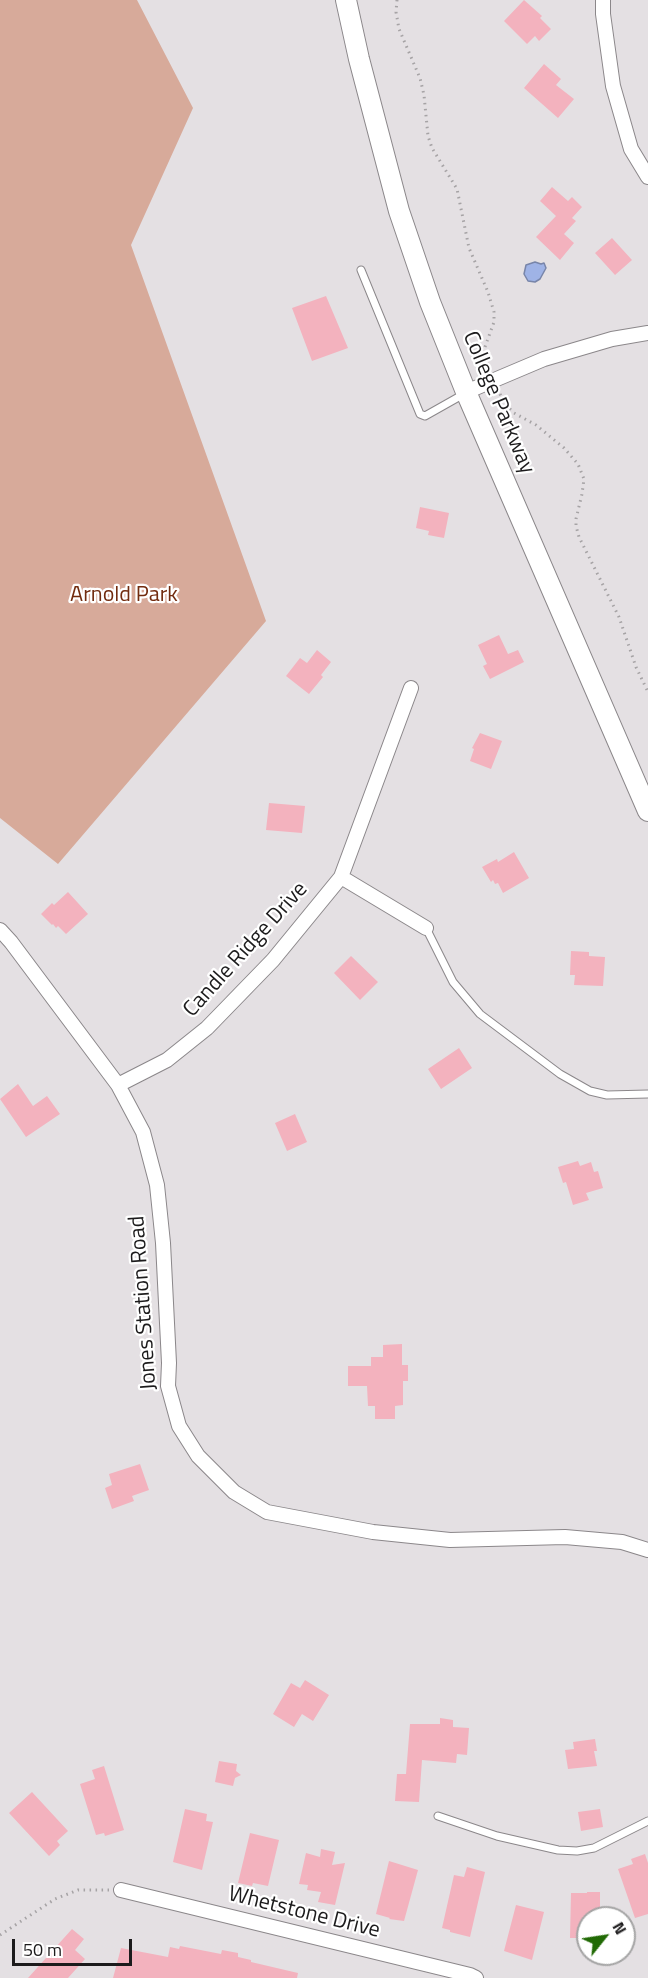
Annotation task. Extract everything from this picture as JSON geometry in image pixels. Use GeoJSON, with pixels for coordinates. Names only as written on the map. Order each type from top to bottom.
{"type":"FeatureCollection","features":[{"type":"Feature","properties":{"kind":"main road","name":"College Parkway"},"geometry":{"type":"LineString","coordinates":[[346,0],[399,211],[430,302],[466,392],[648,811]]}},
{"type":"Feature","properties":{"kind":"street"},"geometry":{"type":"LineString","coordinates":[[603,0],[613,86],[632,149],[648,177]]}},
{"type":"Feature","properties":{"kind":"street"},"geometry":{"type":"LineString","coordinates":[[466,392],[544,359],[612,339],[648,333]]}},
{"type":"Feature","properties":{"kind":"street","name":"Candle Ridge Drive"},"geometry":{"type":"LineString","coordinates":[[118,1085],[167,1060],[207,1028],[273,960],[340,877],[411,688]]}},
{"type":"Feature","properties":{"kind":"street"},"geometry":{"type":"LineString","coordinates":[[340,877],[426,928]]}},
{"type":"Feature","properties":{"kind":"street","name":"Jones Station Road"},"geometry":{"type":"LineString","coordinates":[[0,930],[118,1085],[143,1132],[156,1185],[163,1243],[169,1363],[168,1386],[179,1426],[198,1456],[234,1492],[267,1512],[373,1532],[450,1540],[565,1537],[622,1542],[648,1550]]}},
{"type":"Feature","properties":{"kind":"street","name":"Whetstone Drive"},"geometry":{"type":"LineString","coordinates":[[121,1890],[476,1978]]}},
{"type":"Feature","properties":{"kind":"lane"},"geometry":{"type":"LineString","coordinates":[[361,270],[420,414],[425,416],[466,392]]}},
{"type":"Feature","properties":{"kind":"lane"},"geometry":{"type":"LineString","coordinates":[[426,928],[453,982],[480,1014],[561,1074],[590,1091],[607,1095],[648,1094]]}},
{"type":"Feature","properties":{"kind":"lane"},"geometry":{"type":"LineString","coordinates":[[438,1816],[497,1836],[558,1850],[577,1851],[594,1848],[648,1821]]}},
{"type":"Feature","properties":{"kind":"path"},"geometry":{"type":"LineString","coordinates":[[397,0],[396,12],[399,29],[420,78],[424,95],[428,136],[436,157],[457,189],[469,248],[494,312],[494,322],[485,347],[486,360]]}},
{"type":"Feature","properties":{"kind":"path"},"geometry":{"type":"LineString","coordinates":[[505,404],[564,448],[578,464],[584,479],[576,519],[579,537],[619,617],[636,667],[648,692]]}},
{"type":"Feature","properties":{"kind":"path"},"geometry":{"type":"LineString","coordinates":[[0,1935],[55,1899],[78,1890],[121,1890]]}},
{"type":"Feature","properties":{"kind":"green space","name":"Arnold Park"},"geometry":{"type":"Polygon","coordinates":[[[0,0],[137,0],[193,108],[131,245],[266,621],[58,864],[0,818],[0,0]]]}},
{"type":"Feature","properties":{"kind":"water"},"geometry":{"type":"Polygon","coordinates":[[[535,262],[544,263],[546,268],[540,279],[535,282],[528,281],[524,274],[526,265],[535,262]]]}},
{"type":"Feature","properties":{"kind":"building"},"geometry":{"type":"Polygon","coordinates":[[[524,0],[542,16],[540,18],[551,29],[539,41],[535,36],[527,44],[504,21],[524,0]]]}},
{"type":"Feature","properties":{"kind":"building"},"geometry":{"type":"Polygon","coordinates":[[[544,64],[561,79],[556,85],[574,99],[558,118],[524,88],[544,64]]]}},
{"type":"Feature","properties":{"kind":"building"},"geometry":{"type":"Polygon","coordinates":[[[552,187],[568,201],[572,197],[582,207],[572,218],[576,221],[564,234],[574,243],[560,260],[536,237],[556,216],[540,201],[552,187]]]}},
{"type":"Feature","properties":{"kind":"building"},"geometry":{"type":"Polygon","coordinates":[[[612,238],[632,260],[615,275],[595,253],[612,238]]]}},
{"type":"Feature","properties":{"kind":"building"},"geometry":{"type":"Polygon","coordinates":[[[326,296],[348,348],[312,361],[292,308],[326,296]]]}},
{"type":"Feature","properties":{"kind":"building"},"geometry":{"type":"Polygon","coordinates":[[[420,507],[449,513],[444,538],[428,535],[429,531],[416,528],[420,507]]]}},
{"type":"Feature","properties":{"kind":"building"},"geometry":{"type":"Polygon","coordinates":[[[499,635],[508,654],[518,650],[524,662],[490,679],[483,666],[487,664],[478,645],[499,635]]]}},
{"type":"Feature","properties":{"kind":"building"},"geometry":{"type":"Polygon","coordinates":[[[317,650],[331,662],[321,675],[323,677],[309,694],[286,676],[300,658],[307,663],[317,650]]]}},
{"type":"Feature","properties":{"kind":"building"},"geometry":{"type":"Polygon","coordinates":[[[480,733],[502,741],[491,769],[470,761],[474,749],[472,748],[480,733]]]}},
{"type":"Feature","properties":{"kind":"building"},"geometry":{"type":"Polygon","coordinates":[[[269,803],[305,806],[302,833],[266,830],[269,803]]]}},
{"type":"Feature","properties":{"kind":"building"},"geometry":{"type":"Polygon","coordinates":[[[514,852],[529,878],[503,893],[498,883],[495,884],[493,880],[491,882],[482,867],[497,859],[498,862],[514,852]]]}},
{"type":"Feature","properties":{"kind":"building"},"geometry":{"type":"Polygon","coordinates":[[[68,892],[88,914],[66,934],[41,914],[68,892]]]}},
{"type":"Feature","properties":{"kind":"building"},"geometry":{"type":"Polygon","coordinates":[[[571,951],[589,952],[589,956],[605,957],[603,986],[574,985],[575,975],[570,975],[571,951]]]}},
{"type":"Feature","properties":{"kind":"building"},"geometry":{"type":"Polygon","coordinates":[[[351,956],[378,982],[360,1000],[334,973],[351,956]]]}},
{"type":"Feature","properties":{"kind":"building"},"geometry":{"type":"Polygon","coordinates":[[[459,1048],[472,1068],[441,1089],[428,1069],[459,1048]]]}},
{"type":"Feature","properties":{"kind":"building"},"geometry":{"type":"Polygon","coordinates":[[[18,1084],[33,1106],[47,1096],[60,1114],[26,1137],[0,1099],[18,1084]]]}},
{"type":"Feature","properties":{"kind":"building"},"geometry":{"type":"Polygon","coordinates":[[[295,1114],[307,1142],[287,1151],[275,1123],[295,1114]]]}},
{"type":"Feature","properties":{"kind":"building"},"geometry":{"type":"Polygon","coordinates":[[[578,1161],[580,1166],[591,1162],[594,1172],[598,1171],[603,1188],[586,1193],[589,1200],[573,1205],[566,1182],[563,1183],[558,1167],[578,1161]]]}},
{"type":"Feature","properties":{"kind":"building"},"geometry":{"type":"Polygon","coordinates":[[[402,1344],[402,1365],[408,1365],[408,1381],[403,1381],[403,1405],[395,1406],[395,1419],[375,1419],[375,1406],[368,1406],[367,1386],[348,1386],[348,1366],[371,1366],[371,1357],[383,1357],[383,1345],[402,1344]]]}},
{"type":"Feature","properties":{"kind":"building"},"geometry":{"type":"Polygon","coordinates":[[[140,1464],[149,1490],[132,1496],[134,1501],[112,1509],[105,1488],[112,1485],[109,1474],[140,1464]]]}},
{"type":"Feature","properties":{"kind":"building"},"geometry":{"type":"Polygon","coordinates":[[[305,1680],[329,1695],[313,1721],[302,1714],[294,1727],[273,1714],[291,1683],[300,1688],[305,1680]]]}},
{"type":"Feature","properties":{"kind":"building"},"geometry":{"type":"Polygon","coordinates":[[[440,1718],[453,1720],[453,1727],[469,1728],[467,1755],[457,1754],[456,1763],[422,1760],[419,1802],[395,1801],[397,1774],[406,1774],[410,1724],[440,1724],[440,1718]]]}},
{"type":"Feature","properties":{"kind":"building"},"geometry":{"type":"Polygon","coordinates":[[[595,1739],[597,1751],[594,1751],[597,1766],[568,1769],[565,1750],[574,1749],[573,1742],[595,1739]]]}},
{"type":"Feature","properties":{"kind":"building"},"geometry":{"type":"Polygon","coordinates":[[[219,1761],[237,1764],[236,1771],[241,1775],[235,1778],[233,1786],[215,1782],[219,1761]]]}},
{"type":"Feature","properties":{"kind":"building"},"geometry":{"type":"Polygon","coordinates":[[[104,1766],[124,1830],[105,1836],[104,1833],[96,1835],[80,1784],[95,1779],[92,1770],[104,1766]]]}},
{"type":"Feature","properties":{"kind":"building"},"geometry":{"type":"Polygon","coordinates":[[[32,1792],[68,1831],[57,1841],[60,1845],[49,1856],[9,1813],[32,1792]]]}},
{"type":"Feature","properties":{"kind":"building"},"geometry":{"type":"Polygon","coordinates":[[[185,1809],[207,1814],[206,1821],[213,1822],[202,1870],[173,1862],[185,1809]]]}},
{"type":"Feature","properties":{"kind":"building"},"geometry":{"type":"Polygon","coordinates":[[[600,1809],[603,1827],[581,1831],[578,1812],[600,1809]]]}},
{"type":"Feature","properties":{"kind":"building"},"geometry":{"type":"Polygon","coordinates":[[[250,1833],[279,1840],[268,1886],[238,1883],[250,1833]]]}},
{"type":"Feature","properties":{"kind":"building"},"geometry":{"type":"Polygon","coordinates":[[[321,1849],[335,1852],[332,1865],[345,1863],[335,1905],[318,1902],[321,1892],[307,1890],[308,1885],[299,1884],[306,1853],[320,1857],[321,1849]]]}},
{"type":"Feature","properties":{"kind":"building"},"geometry":{"type":"Polygon","coordinates":[[[645,1854],[648,1863],[648,1914],[636,1918],[636,1906],[631,1906],[618,1869],[633,1864],[631,1859],[645,1854]]]}},
{"type":"Feature","properties":{"kind":"building"},"geometry":{"type":"Polygon","coordinates":[[[389,1861],[418,1870],[404,1921],[376,1914],[389,1861]]]}},
{"type":"Feature","properties":{"kind":"building"},"geometry":{"type":"Polygon","coordinates":[[[467,1867],[485,1872],[470,1937],[442,1928],[454,1875],[464,1877],[467,1867]]]}},
{"type":"Feature","properties":{"kind":"building"},"geometry":{"type":"Polygon","coordinates":[[[600,1892],[600,1906],[576,1906],[576,1938],[570,1938],[571,1893],[600,1892]]]}},
{"type":"Feature","properties":{"kind":"building"},"geometry":{"type":"Polygon","coordinates":[[[516,1905],[544,1912],[532,1960],[504,1951],[516,1905]]]}},
{"type":"Feature","properties":{"kind":"building"},"geometry":{"type":"Polygon","coordinates":[[[72,1929],[84,1939],[75,1950],[85,1959],[68,1978],[28,1978],[72,1929]]]}},
{"type":"Feature","properties":{"kind":"building"},"geometry":{"type":"Polygon","coordinates":[[[180,1946],[221,1954],[222,1950],[238,1953],[238,1957],[251,1960],[251,1962],[298,1973],[297,1978],[113,1978],[121,1948],[168,1957],[170,1947],[179,1949],[180,1946]]]}}]}
